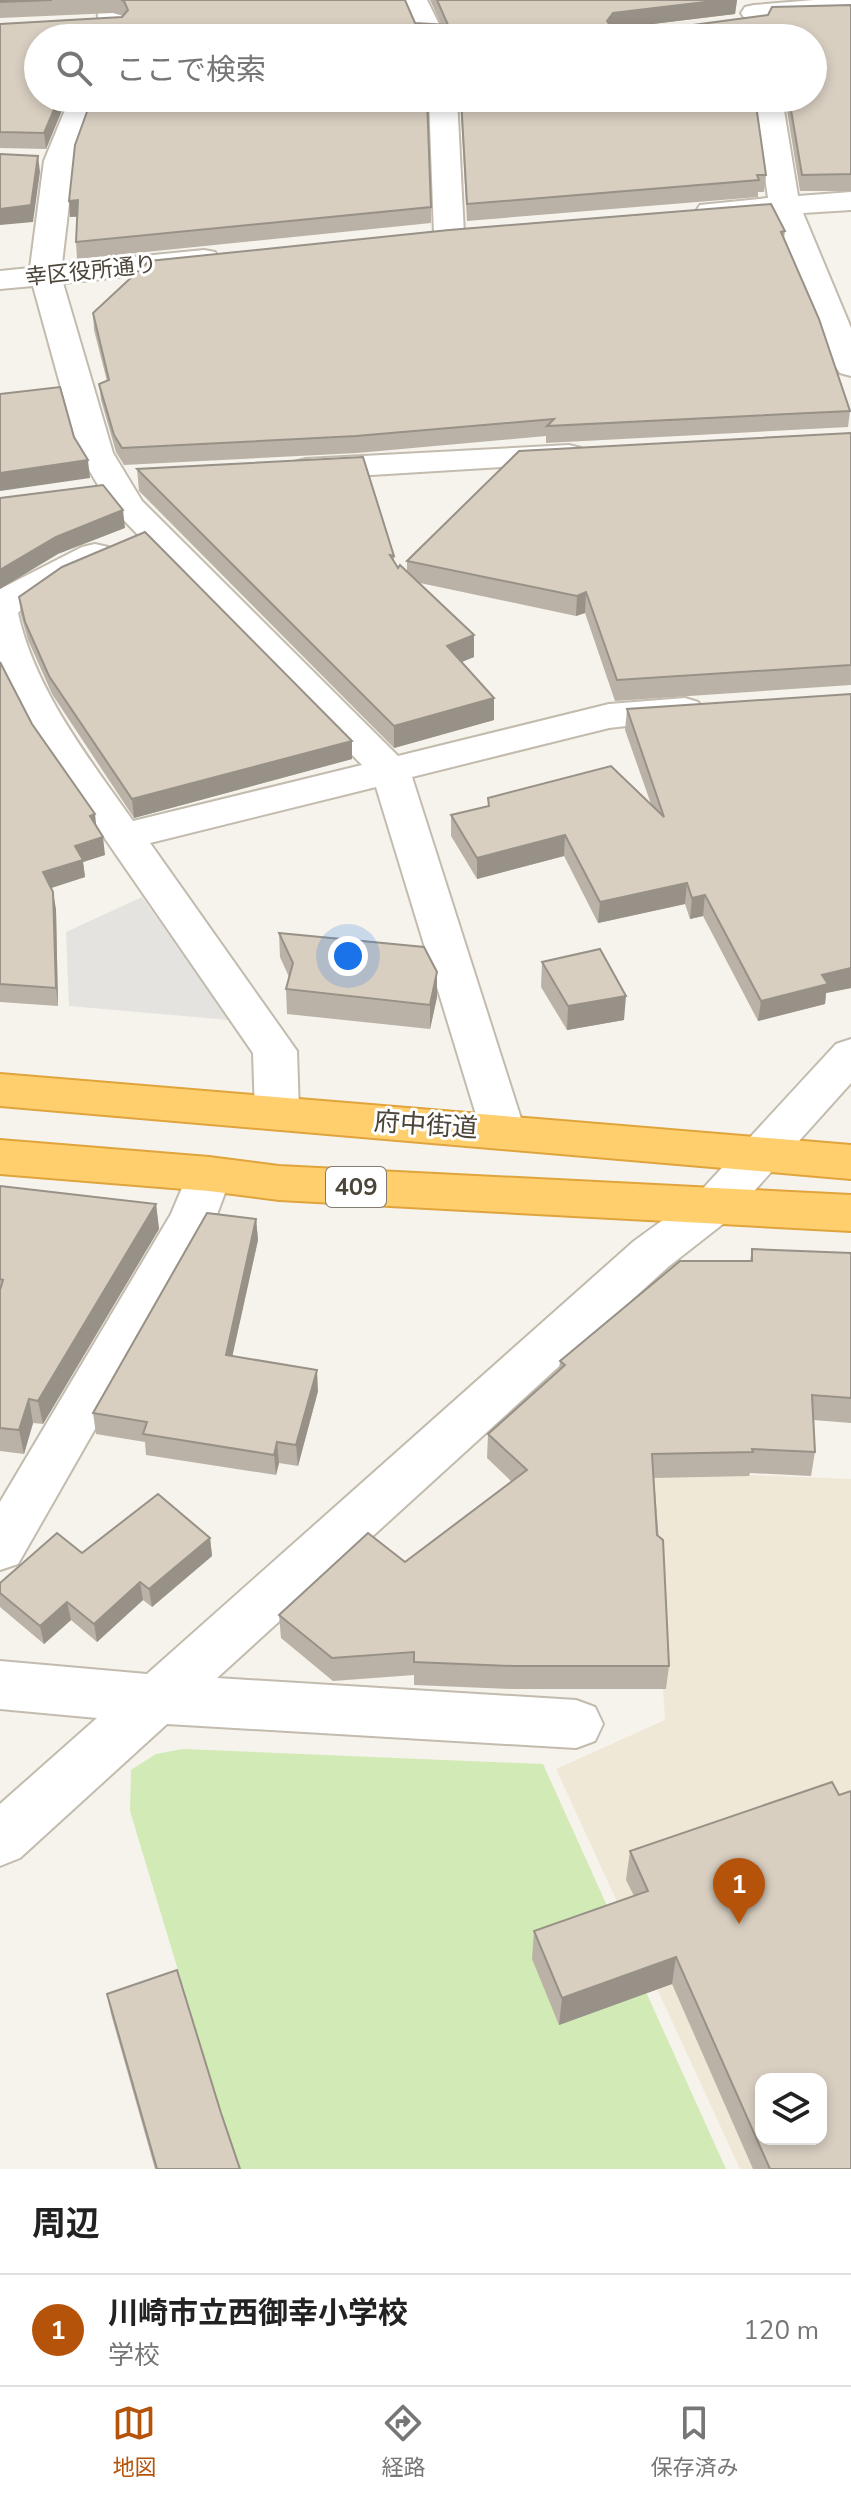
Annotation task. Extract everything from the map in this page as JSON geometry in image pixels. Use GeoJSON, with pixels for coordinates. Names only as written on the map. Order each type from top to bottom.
{"type":"FeatureCollection","features":[{"type":"Feature","properties":{"kind":"highway","name":"府中街道"},"geometry":{"type":"LineString","coordinates":[[0,1090],[851,1162]]}},
{"type":"Feature","properties":{"kind":"highway","name":"409"},"geometry":{"type":"LineString","coordinates":[[0,1157],[209,1174],[279,1183],[851,1213]]}},
{"type":"Feature","properties":{"kind":"street"},"geometry":{"type":"LineString","coordinates":[[414,0],[425,24]]}},
{"type":"Feature","properties":{"kind":"street"},"geometry":{"type":"LineString","coordinates":[[734,24],[755,18],[851,5]]}},
{"type":"Feature","properties":{"kind":"street"},"geometry":{"type":"LineString","coordinates":[[75,112],[44,160],[45,275],[96,453],[124,481],[128,507],[390,770],[503,1131]]}},
{"type":"Feature","properties":{"kind":"street"},"geometry":{"type":"LineString","coordinates":[[444,112],[449,234]]}},
{"type":"Feature","properties":{"kind":"street"},"geometry":{"type":"LineString","coordinates":[[770,112],[784,205],[851,366]]}},
{"type":"Feature","properties":{"kind":"street"},"geometry":{"type":"LineString","coordinates":[[688,213],[851,201]]}},
{"type":"Feature","properties":{"kind":"street"},"geometry":{"type":"LineString","coordinates":[[418,237],[481,231]]}},
{"type":"Feature","properties":{"kind":"street","name":"幸区役所通り"},"geometry":{"type":"LineString","coordinates":[[0,280],[232,256]]}},
{"type":"Feature","properties":{"kind":"street"},"geometry":{"type":"LineString","coordinates":[[269,471],[601,454]]}},
{"type":"Feature","properties":{"kind":"street"},"geometry":{"type":"LineString","coordinates":[[75,493],[124,481]]}},
{"type":"Feature","properties":{"kind":"street"},"geometry":{"type":"LineString","coordinates":[[153,533],[114,545],[15,594],[0,612],[4,640],[35,705],[56,740],[275,1051],[277,1113]]}},
{"type":"Feature","properties":{"kind":"street"},"geometry":{"type":"LineString","coordinates":[[125,836],[609,716],[715,708]]}},
{"type":"Feature","properties":{"kind":"street"},"geometry":{"type":"LineString","coordinates":[[0,1840],[651,1254],[712,1208],[851,1055]]}},
{"type":"Feature","properties":{"kind":"street"},"geometry":{"type":"LineString","coordinates":[[0,1548],[193,1217],[209,1174]]}},
{"type":"Feature","properties":{"kind":"street"},"geometry":{"type":"LineString","coordinates":[[0,1685],[159,1699],[576,1724]]}},
{"type":"Feature","properties":{"kind":"shaded area"},"geometry":{"type":"Polygon","coordinates":[[[142,897],[229,1020],[69,1006],[66,932],[142,897]]]}},
{"type":"Feature","properties":{"kind":"shaded area"},"geometry":{"type":"Polygon","coordinates":[[[649,1471],[851,1479],[851,2169],[740,2169],[556,1769],[665,1720],[649,1471]]]}},
{"type":"Feature","properties":{"kind":"green space"},"geometry":{"type":"Polygon","coordinates":[[[183,1749],[543,1764],[726,2169],[238,2169],[130,1811],[131,1770],[156,1754],[183,1749]]]}},
{"type":"Feature","properties":{"kind":"building"},"geometry":{"type":"Polygon","coordinates":[[[0,0],[52,0],[0,2],[0,0]]]}},
{"type":"Feature","properties":{"kind":"building"},"geometry":{"type":"Polygon","coordinates":[[[121,0],[405,0],[415,23],[432,24],[24,24],[24,112],[53,112],[44,133],[0,132],[0,24],[122,17],[128,10],[121,0]]]}},
{"type":"Feature","properties":{"kind":"building"},"geometry":{"type":"Polygon","coordinates":[[[437,0],[722,0],[613,13],[607,21],[609,24],[448,24],[437,0]]]}},
{"type":"Feature","properties":{"kind":"building"},"geometry":{"type":"Polygon","coordinates":[[[851,5],[851,174],[802,175],[791,112],[827,112],[827,24],[700,24],[768,15],[772,7],[851,5]]]}},
{"type":"Feature","properties":{"kind":"building"},"geometry":{"type":"Polygon","coordinates":[[[87,112],[428,112],[431,207],[76,242],[78,200],[69,201],[75,145],[87,112]]]}},
{"type":"Feature","properties":{"kind":"building"},"geometry":{"type":"Polygon","coordinates":[[[462,112],[757,112],[766,175],[757,175],[759,180],[467,204],[462,112]]]}},
{"type":"Feature","properties":{"kind":"building"},"geometry":{"type":"Polygon","coordinates":[[[0,154],[38,156],[31,205],[0,209],[0,154]]]}},
{"type":"Feature","properties":{"kind":"building"},"geometry":{"type":"Polygon","coordinates":[[[771,204],[785,231],[781,232],[819,319],[850,411],[547,426],[554,419],[356,436],[122,448],[114,435],[99,384],[109,380],[93,313],[149,261],[449,230],[771,204]]]}},
{"type":"Feature","properties":{"kind":"building"},"geometry":{"type":"Polygon","coordinates":[[[60,387],[74,437],[88,460],[0,473],[0,394],[60,387]]]}},
{"type":"Feature","properties":{"kind":"building"},"geometry":{"type":"Polygon","coordinates":[[[851,433],[851,665],[617,680],[586,592],[577,596],[407,561],[519,451],[851,433]]]}},
{"type":"Feature","properties":{"kind":"building"},"geometry":{"type":"Polygon","coordinates":[[[363,457],[394,556],[390,555],[398,568],[400,565],[474,635],[447,646],[494,698],[394,726],[137,469],[363,457]]]}},
{"type":"Feature","properties":{"kind":"building"},"geometry":{"type":"Polygon","coordinates":[[[103,485],[123,510],[56,537],[0,570],[0,498],[103,485]]]}},
{"type":"Feature","properties":{"kind":"building"},"geometry":{"type":"Polygon","coordinates":[[[145,532],[352,741],[132,799],[49,676],[25,622],[19,597],[62,567],[145,532]]]}},
{"type":"Feature","properties":{"kind":"building"},"geometry":{"type":"Polygon","coordinates":[[[0,662],[32,724],[95,814],[90,816],[103,837],[75,846],[83,860],[43,872],[53,892],[56,988],[0,984],[0,662]]]}},
{"type":"Feature","properties":{"kind":"building"},"geometry":{"type":"Polygon","coordinates":[[[851,694],[851,968],[822,975],[828,984],[761,1001],[705,895],[692,898],[687,883],[600,902],[565,835],[477,858],[451,815],[489,806],[488,798],[611,766],[664,817],[627,709],[851,694]]]}},
{"type":"Feature","properties":{"kind":"building"},"geometry":{"type":"Polygon","coordinates":[[[279,933],[424,947],[437,972],[430,1005],[286,989],[293,963],[279,933]]]}},
{"type":"Feature","properties":{"kind":"building"},"geometry":{"type":"Polygon","coordinates":[[[600,949],[626,996],[568,1006],[542,962],[600,949]]]}},
{"type":"Feature","properties":{"kind":"building"},"geometry":{"type":"Polygon","coordinates":[[[0,1186],[156,1204],[38,1401],[29,1399],[19,1430],[0,1428],[0,1290],[3,1280],[0,1279],[0,1186]]]}},
{"type":"Feature","properties":{"kind":"building"},"geometry":{"type":"Polygon","coordinates":[[[207,1213],[256,1219],[226,1355],[317,1370],[296,1445],[277,1442],[274,1455],[143,1434],[147,1422],[93,1413],[207,1213]]]}},
{"type":"Feature","properties":{"kind":"building"},"geometry":{"type":"Polygon","coordinates":[[[752,1249],[851,1253],[851,1398],[812,1395],[815,1452],[752,1449],[753,1452],[652,1454],[657,1535],[663,1540],[669,1666],[513,1666],[414,1662],[414,1652],[332,1658],[279,1615],[368,1533],[405,1562],[527,1470],[488,1434],[565,1365],[560,1361],[680,1261],[752,1261],[752,1249]]]}},
{"type":"Feature","properties":{"kind":"building"},"geometry":{"type":"Polygon","coordinates":[[[158,1494],[210,1538],[149,1589],[140,1582],[94,1624],[67,1602],[40,1626],[0,1593],[0,1583],[57,1533],[82,1553],[158,1494]]]}},
{"type":"Feature","properties":{"kind":"building"},"geometry":{"type":"Polygon","coordinates":[[[832,1782],[839,1795],[851,1791],[851,2169],[770,2169],[759,2145],[827,2145],[827,2073],[755,2073],[755,2135],[676,1957],[562,1998],[534,1931],[648,1891],[630,1851],[832,1782]]]}},
{"type":"Feature","properties":{"kind":"building"},"geometry":{"type":"Polygon","coordinates":[[[177,1970],[240,2169],[157,2169],[107,1994],[177,1970]]]}},
{"type":"Feature","properties":{"kind":"place","name":"川崎市立西御幸小学校"},"geometry":{"type":"Point","coordinates":[739,1924]}}]}
